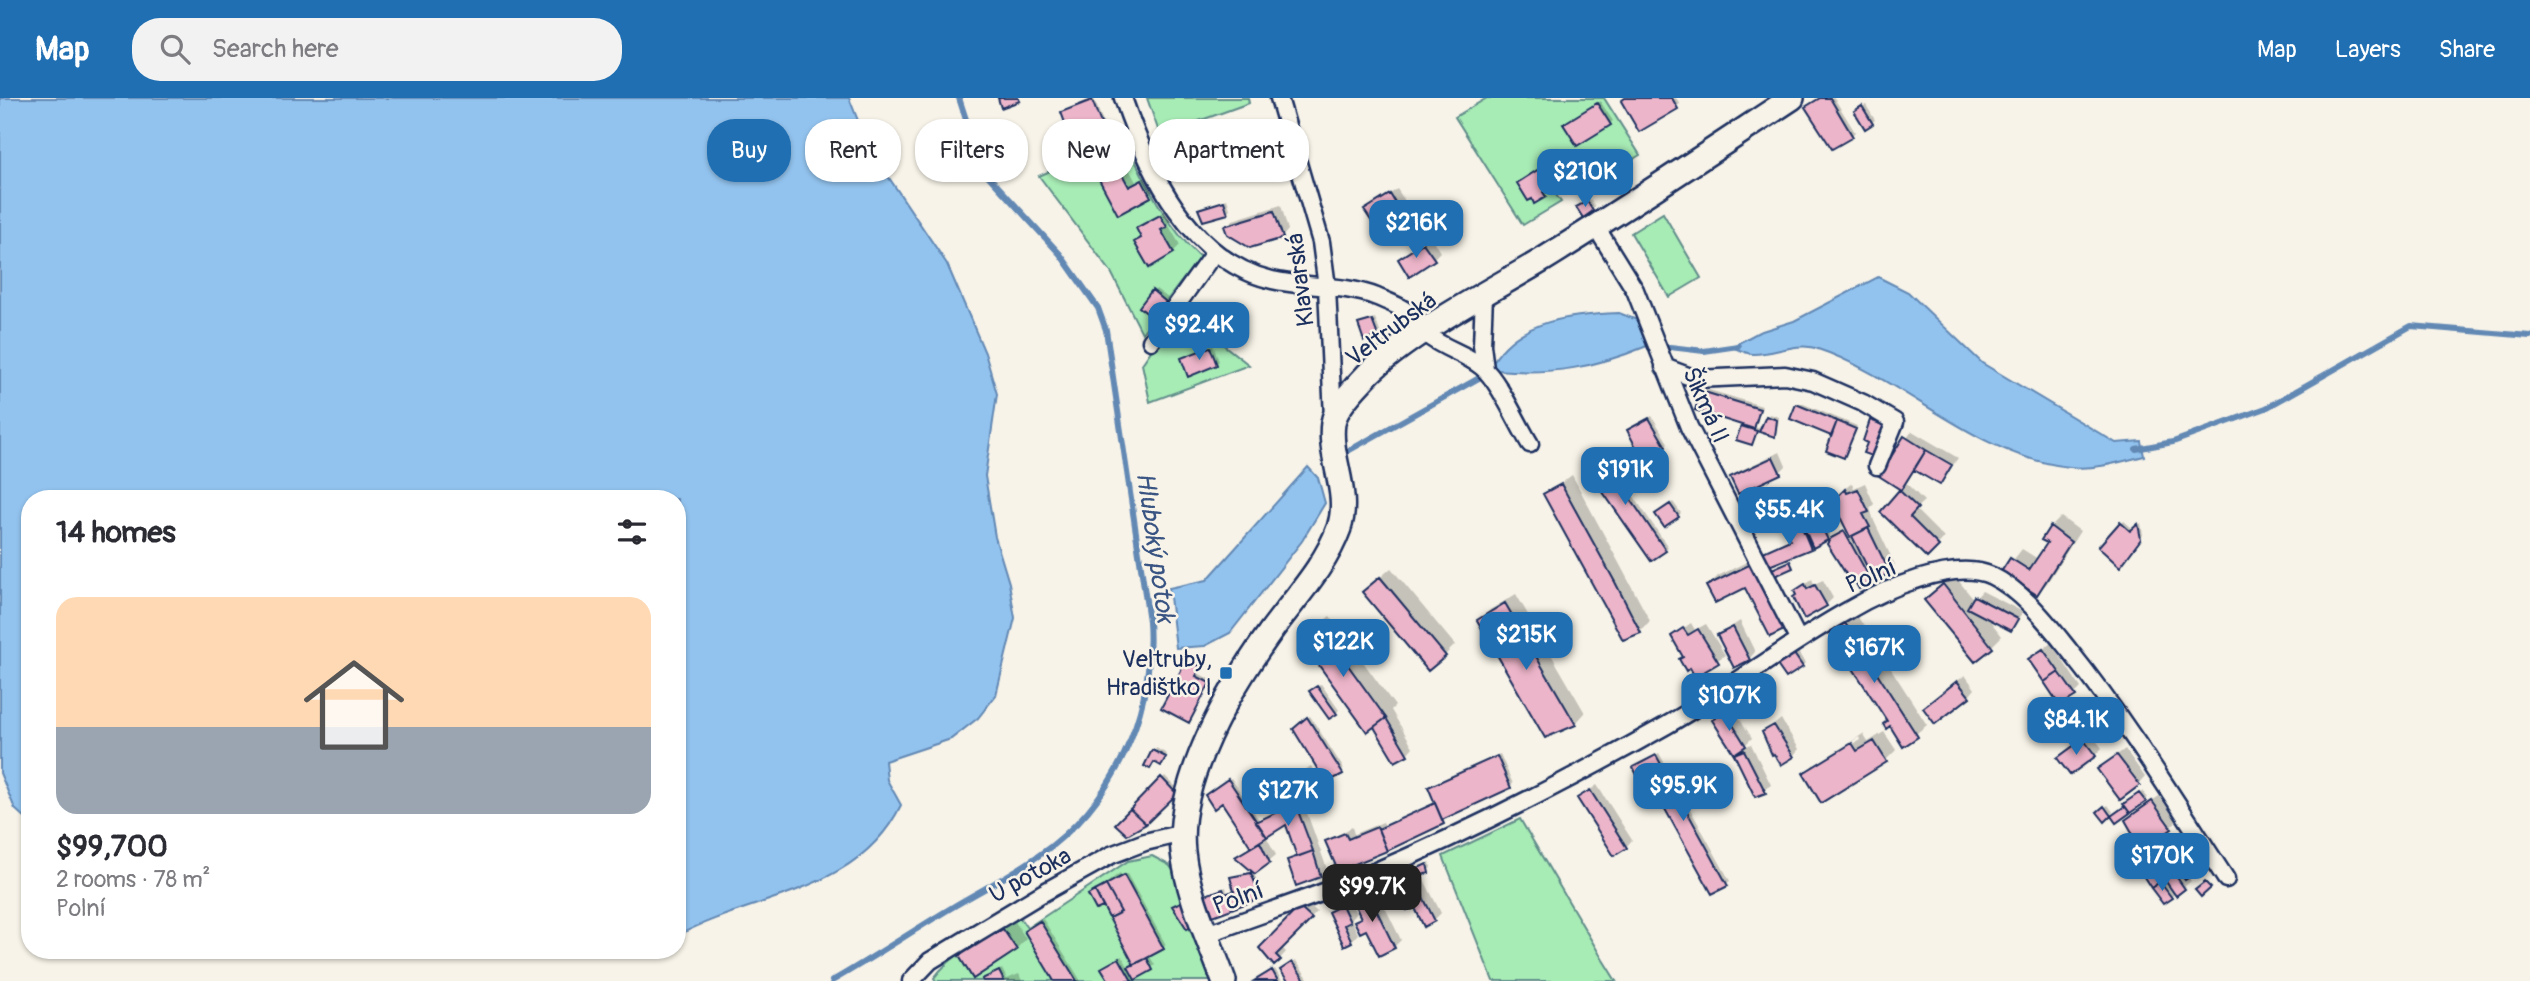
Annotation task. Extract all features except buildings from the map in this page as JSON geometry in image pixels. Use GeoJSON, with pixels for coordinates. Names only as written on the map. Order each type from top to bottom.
{"type":"FeatureCollection","features":[{"type":"Feature","properties":{"kind":"street"},"geometry":{"type":"LineString","coordinates":[[1123,98],[1151,165],[1167,193],[1192,229],[1214,253],[1240,270],[1273,280],[1352,288],[1408,312],[1424,332],[1442,346],[1466,356],[1485,369]]}},
{"type":"Feature","properties":{"kind":"street","name":"Klavarská"},"geometry":{"type":"LineString","coordinates":[[1279,98],[1312,201],[1327,287],[1333,421]]}},
{"type":"Feature","properties":{"kind":"street","name":"Veltrubská"},"geometry":{"type":"LineString","coordinates":[[1333,421],[1350,394],[1370,373],[1424,332],[1596,227],[1792,98]]}},
{"type":"Feature","properties":{"kind":"street","name":"Šikmá II"},"geometry":{"type":"LineString","coordinates":[[1596,227],[1635,290],[1689,426],[1798,639]]}},
{"type":"Feature","properties":{"kind":"street"},"geometry":{"type":"LineString","coordinates":[[1151,341],[1214,253]]}},
{"type":"Feature","properties":{"kind":"street"},"geometry":{"type":"LineString","coordinates":[[1484,295],[1482,345],[1485,369],[1530,444]]}},
{"type":"Feature","properties":{"kind":"street"},"geometry":{"type":"LineString","coordinates":[[1664,367],[1696,379],[1784,375],[1839,391],[1895,422],[1877,466]]}},
{"type":"Feature","properties":{"kind":"street"},"geometry":{"type":"LineString","coordinates":[[1224,981],[1186,874],[1183,832],[1195,772],[1217,718],[1250,662],[1320,566],[1340,525],[1343,502],[1333,421]]}},
{"type":"Feature","properties":{"kind":"street","name":"Polní"},"geometry":{"type":"LineString","coordinates":[[1207,934],[1365,876],[1511,810],[1671,723],[1798,639],[1857,605],[1946,571],[1966,569],[1990,575],[2028,603],[2105,695],[2226,879]]}},
{"type":"Feature","properties":{"kind":"street","name":"U potoka"},"geometry":{"type":"LineString","coordinates":[[911,981],[930,961],[983,927],[1111,855],[1144,842],[1183,832]]}},
{"type":"Feature","properties":{"kind":"green space"},"geometry":{"type":"Polygon","coordinates":[[[1147,98],[1248,98],[1249,103],[1204,119],[1154,119],[1147,98]]]}},
{"type":"Feature","properties":{"kind":"green space"},"geometry":{"type":"Polygon","coordinates":[[[1487,98],[1604,98],[1640,155],[1591,184],[1585,177],[1556,195],[1561,202],[1523,225],[1455,117],[1487,98]]]}},
{"type":"Feature","properties":{"kind":"green space"},"geometry":{"type":"Polygon","coordinates":[[[1135,160],[1166,217],[1200,257],[1142,333],[1111,272],[1044,182],[1135,182],[1135,160]]]}},
{"type":"Feature","properties":{"kind":"green space"},"geometry":{"type":"Polygon","coordinates":[[[1663,213],[1701,278],[1669,297],[1631,233],[1663,213]]]}},
{"type":"Feature","properties":{"kind":"green space"},"geometry":{"type":"Polygon","coordinates":[[[1179,310],[1249,365],[1150,402],[1142,364],[1179,310]]]}},
{"type":"Feature","properties":{"kind":"green space"},"geometry":{"type":"Polygon","coordinates":[[[1520,819],[1616,981],[1493,981],[1443,856],[1520,819]]]}},
{"type":"Feature","properties":{"kind":"green space"},"geometry":{"type":"Polygon","coordinates":[[[1152,856],[1169,865],[1175,873],[1214,981],[936,981],[934,978],[952,959],[985,937],[1020,918],[1027,928],[1128,861],[1152,856]]]}},
{"type":"Feature","properties":{"kind":"water"},"geometry":{"type":"Polygon","coordinates":[[[0,98],[849,98],[857,119],[805,119],[805,182],[892,182],[947,264],[985,353],[997,394],[985,476],[995,537],[1009,583],[1015,618],[996,695],[978,718],[951,739],[885,761],[887,780],[901,805],[882,834],[859,857],[802,888],[686,932],[686,490],[21,490],[21,814],[15,809],[0,773],[0,98]]]}},
{"type":"Feature","properties":{"kind":"water"},"geometry":{"type":"Polygon","coordinates":[[[1878,277],[1908,292],[1982,363],[2116,443],[2141,441],[2144,456],[2089,467],[2070,467],[2035,460],[1971,433],[1879,377],[1815,348],[1800,347],[1752,354],[1731,347],[1759,332],[1794,321],[1878,277]]]}},
{"type":"Feature","properties":{"kind":"water"},"geometry":{"type":"Polygon","coordinates":[[[1619,313],[1637,320],[1647,346],[1609,360],[1572,368],[1495,370],[1493,362],[1504,348],[1517,336],[1532,328],[1583,315],[1619,313]]]}},
{"type":"Feature","properties":{"kind":"water"},"geometry":{"type":"Polygon","coordinates":[[[1308,467],[1318,478],[1325,503],[1302,541],[1230,633],[1205,646],[1176,648],[1169,588],[1207,580],[1308,467]]]}},
{"type":"Feature","properties":{"kind":"waterway","name":"Hluboký potok"},"geometry":{"type":"LineString","coordinates":[[832,981],[1017,870],[1065,834],[1089,810],[1109,783],[1137,722],[1145,689],[1149,621],[1106,330],[1098,308],[1060,254],[982,169],[959,98]]}},
{"type":"Feature","properties":{"kind":"waterway"},"geometry":{"type":"LineString","coordinates":[[2136,449],[2173,442],[2266,408],[2411,326],[2530,336]]}},
{"type":"Feature","properties":{"kind":"waterway"},"geometry":{"type":"LineString","coordinates":[[1670,347],[1704,351],[1738,346]]}},
{"type":"Feature","properties":{"kind":"waterway"},"geometry":{"type":"LineString","coordinates":[[1348,451],[1479,378]]}},
{"type":"Feature","properties":{"kind":"place","name":"Veltruby, Hradištko I"},"geometry":{"type":"Point","coordinates":[1226,673]}}]}
